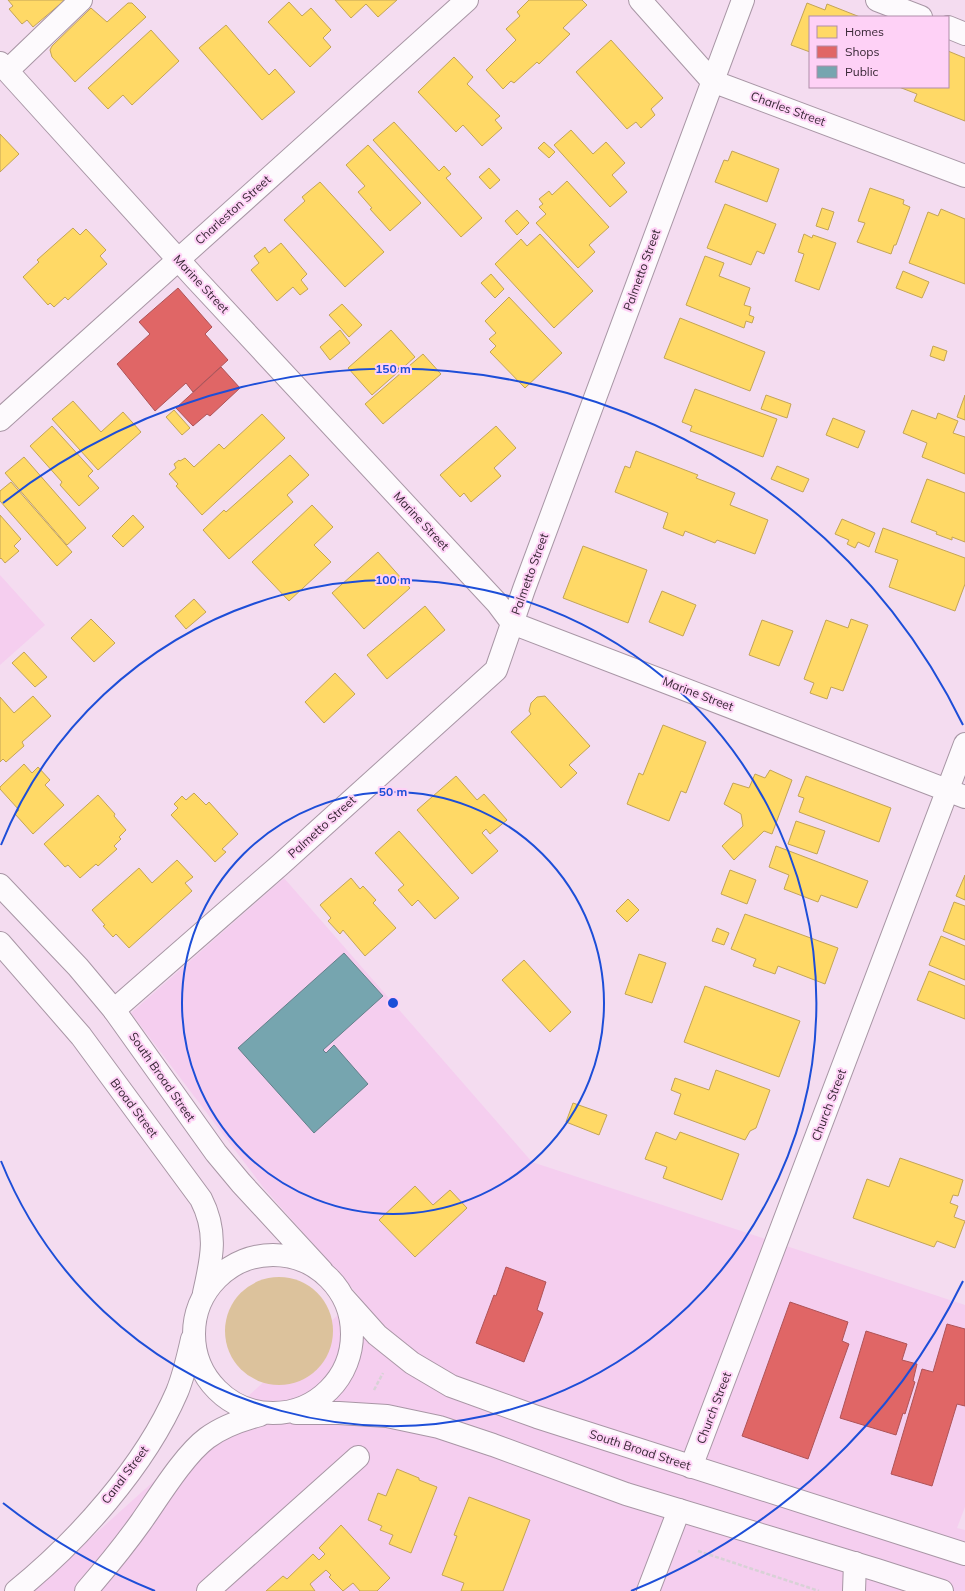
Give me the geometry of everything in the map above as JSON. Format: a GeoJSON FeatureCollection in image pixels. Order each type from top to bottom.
{"type":"FeatureCollection","features":[{"type":"Feature","properties":{"kind":"street"},"geometry":{"type":"LineString","coordinates":[[4,67],[81,0]]}},
{"type":"Feature","properties":{"kind":"street","name":"Charleston Street"},"geometry":{"type":"LineString","coordinates":[[0,420],[467,0]]}},
{"type":"Feature","properties":{"kind":"street","name":"Charles Street"},"geometry":{"type":"LineString","coordinates":[[640,0],[712,81],[965,176]]}},
{"type":"Feature","properties":{"kind":"street","name":"Palmetto Street"},"geometry":{"type":"LineString","coordinates":[[114,1010],[280,865],[496,670],[512,623],[743,0]]}},
{"type":"Feature","properties":{"kind":"street"},"geometry":{"type":"LineString","coordinates":[[877,0],[918,16]]}},
{"type":"Feature","properties":{"kind":"street"},"geometry":{"type":"LineString","coordinates":[[949,28],[965,34]]}},
{"type":"Feature","properties":{"kind":"street","name":"Marine Street"},"geometry":{"type":"LineString","coordinates":[[4,67],[178,259],[497,603],[512,623],[957,793]]}},
{"type":"Feature","properties":{"kind":"street","name":"Church Street"},"geometry":{"type":"LineString","coordinates":[[691,1467],[957,793],[965,744]]}},
{"type":"Feature","properties":{"kind":"street","name":"South Broad Street"},"geometry":{"type":"LineString","coordinates":[[0,886],[78,967],[114,1010],[216,1153],[241,1183],[334,1283],[343,1297],[377,1335],[412,1363],[451,1386],[537,1418],[965,1554]]}},
{"type":"Feature","properties":{"kind":"street","name":"Broad Street"},"geometry":{"type":"LineString","coordinates":[[0,943],[54,1003],[81,1036],[201,1199],[210,1219],[212,1234],[209,1273],[194,1332]]}},
{"type":"Feature","properties":{"kind":"street"},"geometry":{"type":"LineString","coordinates":[[203,1296],[213,1281],[227,1269],[242,1260],[258,1256],[275,1254],[291,1256],[307,1262],[322,1271]]}},
{"type":"Feature","properties":{"kind":"street"},"geometry":{"type":"LineString","coordinates":[[296,1413],[313,1402],[327,1390],[338,1377],[346,1362],[351,1346],[351,1329],[349,1313],[343,1297]]}},
{"type":"Feature","properties":{"kind":"street"},"geometry":{"type":"LineString","coordinates":[[194,1332],[195,1351],[201,1368],[211,1384],[242,1408],[260,1415]]}},
{"type":"Feature","properties":{"kind":"street","name":"Canal Street"},"geometry":{"type":"LineString","coordinates":[[16,1591],[56,1556],[76,1536],[120,1484],[154,1434],[177,1391],[189,1354],[194,1332]]}},
{"type":"Feature","properties":{"kind":"street"},"geometry":{"type":"LineString","coordinates":[[86,1591],[138,1527],[179,1469],[205,1439],[241,1420],[260,1415],[296,1413],[380,1415],[426,1424],[460,1433],[626,1494],[855,1563],[942,1591]]}},
{"type":"Feature","properties":{"kind":"street"},"geometry":{"type":"LineString","coordinates":[[208,1591],[358,1457]]}},
{"type":"Feature","properties":{"kind":"street"},"geometry":{"type":"LineString","coordinates":[[648,1591],[679,1510]]}},
{"type":"Feature","properties":{"kind":"street"},"geometry":{"type":"LineString","coordinates":[[28,1591],[56,1556]]}},
{"type":"Feature","properties":{"kind":"street"},"geometry":{"type":"LineString","coordinates":[[854,1591],[855,1563]]}},
{"type":"Feature","properties":{"kind":"path"},"geometry":{"type":"LineString","coordinates":[[372,1394],[385,1368]]}},
{"type":"Feature","properties":{"kind":"path"},"geometry":{"type":"LineString","coordinates":[[698,1551],[819,1591]]}},
{"type":"Feature","properties":{"kind":"shaded area"},"geometry":{"type":"Polygon","coordinates":[[[0,575],[45,625],[0,665],[0,575]]]}},
{"type":"Feature","properties":{"kind":"shaded area"},"geometry":{"type":"Polygon","coordinates":[[[284,878],[532,1162],[965,1305],[965,1507],[957,1528],[965,1530],[965,1591],[32,1591],[359,1296],[263,1187],[131,1013],[284,878]]]}},
{"type":"Feature","properties":{"kind":"shaded area"},"geometry":{"type":"Polygon","coordinates":[[[279,1277],[289,1278],[309,1286],[317,1293],[324,1301],[332,1321],[332,1341],[324,1361],[317,1369],[309,1376],[289,1384],[279,1385],[269,1384],[249,1376],[241,1369],[234,1361],[226,1341],[225,1331],[226,1321],[234,1301],[241,1293],[249,1286],[269,1278],[279,1277]]]}},
{"type":"Feature","properties":{"kind":"building: Homes"},"geometry":{"type":"Polygon","coordinates":[[[8,0],[65,0],[33,27],[27,20],[22,24],[9,9],[13,6],[8,0]]]}},
{"type":"Feature","properties":{"kind":"building: Homes"},"geometry":{"type":"Polygon","coordinates":[[[335,0],[397,0],[378,17],[366,4],[351,18],[335,0]]]}},
{"type":"Feature","properties":{"kind":"building: Homes"},"geometry":{"type":"Polygon","coordinates":[[[529,0],[582,0],[587,5],[563,28],[570,34],[539,64],[537,62],[514,83],[511,81],[503,89],[486,70],[516,40],[506,29],[520,16],[517,12],[529,0]]]}},
{"type":"Feature","properties":{"kind":"building: Homes"},"geometry":{"type":"Polygon","coordinates":[[[289,2],[302,16],[311,8],[331,30],[323,38],[331,47],[310,67],[268,22],[289,2]]]}},
{"type":"Feature","properties":{"kind":"building: Homes"},"geometry":{"type":"Polygon","coordinates":[[[128,3],[132,3],[146,17],[75,82],[52,57],[50,50],[52,46],[91,8],[107,22],[128,3]]]}},
{"type":"Feature","properties":{"kind":"building: Homes"},"geometry":{"type":"Polygon","coordinates":[[[807,3],[825,10],[827,4],[857,16],[809,16],[809,52],[791,45],[807,3]]]}},
{"type":"Feature","properties":{"kind":"building: Homes"},"geometry":{"type":"Polygon","coordinates":[[[226,25],[269,75],[275,69],[295,92],[262,120],[199,48],[226,25]]]}},
{"type":"Feature","properties":{"kind":"building: Homes"},"geometry":{"type":"Polygon","coordinates":[[[151,30],[179,61],[132,105],[123,95],[108,109],[88,88],[151,30]]]}},
{"type":"Feature","properties":{"kind":"building: Homes"},"geometry":{"type":"Polygon","coordinates":[[[611,40],[663,98],[651,109],[655,115],[641,128],[636,122],[627,129],[576,72],[611,40]]]}},
{"type":"Feature","properties":{"kind":"building: Homes"},"geometry":{"type":"Polygon","coordinates":[[[949,51],[965,58],[965,121],[914,101],[917,94],[902,88],[949,88],[949,51]]]}},
{"type":"Feature","properties":{"kind":"building: Homes"},"geometry":{"type":"Polygon","coordinates":[[[454,57],[473,77],[467,84],[500,116],[495,120],[502,128],[482,146],[463,125],[456,132],[418,92],[454,57]]]}},
{"type":"Feature","properties":{"kind":"building: Homes"},"geometry":{"type":"Polygon","coordinates":[[[394,122],[439,171],[444,166],[451,174],[446,178],[482,218],[461,237],[373,140],[394,122]]]}},
{"type":"Feature","properties":{"kind":"building: Homes"},"geometry":{"type":"Polygon","coordinates":[[[571,130],[593,154],[606,142],[625,163],[612,175],[627,192],[610,207],[554,145],[571,130]]]}},
{"type":"Feature","properties":{"kind":"building: Homes"},"geometry":{"type":"Polygon","coordinates":[[[0,134],[19,154],[0,172],[0,134]]]}},
{"type":"Feature","properties":{"kind":"building: Homes"},"geometry":{"type":"Polygon","coordinates":[[[544,142],[555,152],[549,158],[538,148],[544,142]]]}},
{"type":"Feature","properties":{"kind":"building: Homes"},"geometry":{"type":"Polygon","coordinates":[[[368,145],[421,203],[390,231],[370,209],[372,208],[358,192],[365,186],[346,165],[368,145]]]}},
{"type":"Feature","properties":{"kind":"building: Homes"},"geometry":{"type":"Polygon","coordinates":[[[732,151],[779,169],[767,202],[715,182],[724,160],[728,161],[732,151]]]}},
{"type":"Feature","properties":{"kind":"building: Homes"},"geometry":{"type":"Polygon","coordinates":[[[489,168],[500,180],[490,189],[479,177],[489,168]]]}},
{"type":"Feature","properties":{"kind":"building: Homes"},"geometry":{"type":"Polygon","coordinates":[[[567,181],[609,227],[589,245],[595,252],[578,268],[536,223],[546,214],[539,207],[543,204],[539,199],[549,191],[552,195],[567,181]]]}},
{"type":"Feature","properties":{"kind":"building: Homes"},"geometry":{"type":"Polygon","coordinates":[[[320,182],[384,252],[345,287],[284,220],[305,201],[302,197],[320,182]]]}},
{"type":"Feature","properties":{"kind":"building: Homes"},"geometry":{"type":"Polygon","coordinates":[[[870,188],[904,200],[903,204],[910,207],[896,245],[894,245],[891,254],[857,242],[865,223],[858,221],[870,188]]]}},
{"type":"Feature","properties":{"kind":"building: Homes"},"geometry":{"type":"Polygon","coordinates":[[[725,204],[776,224],[764,254],[757,251],[751,265],[707,248],[725,204]]]}},
{"type":"Feature","properties":{"kind":"building: Homes"},"geometry":{"type":"Polygon","coordinates":[[[822,208],[834,212],[828,230],[816,226],[822,208]]]}},
{"type":"Feature","properties":{"kind":"building: Homes"},"geometry":{"type":"Polygon","coordinates":[[[941,209],[965,219],[965,284],[909,263],[928,212],[938,216],[941,209]]]}},
{"type":"Feature","properties":{"kind":"building: Homes"},"geometry":{"type":"Polygon","coordinates":[[[517,210],[529,223],[517,235],[505,221],[517,210]]]}},
{"type":"Feature","properties":{"kind":"building: Homes"},"geometry":{"type":"Polygon","coordinates":[[[73,228],[80,235],[86,229],[106,250],[100,256],[107,264],[68,300],[65,297],[54,307],[50,303],[48,305],[23,277],[39,262],[37,260],[73,228]]]}},
{"type":"Feature","properties":{"kind":"building: Homes"},"geometry":{"type":"Polygon","coordinates":[[[540,234],[593,291],[554,328],[495,264],[521,239],[527,246],[540,234]]]}},
{"type":"Feature","properties":{"kind":"building: Homes"},"geometry":{"type":"Polygon","coordinates":[[[804,234],[812,238],[813,235],[836,243],[819,290],[795,281],[804,254],[798,252],[804,234]]]}},
{"type":"Feature","properties":{"kind":"building: Homes"},"geometry":{"type":"Polygon","coordinates":[[[281,243],[307,274],[301,280],[308,289],[300,295],[293,287],[277,301],[251,270],[259,263],[254,256],[265,247],[269,253],[281,243]]]}},
{"type":"Feature","properties":{"kind":"building: Homes"},"geometry":{"type":"Polygon","coordinates":[[[705,256],[724,263],[719,276],[750,288],[744,305],[751,307],[749,315],[754,317],[752,323],[746,321],[744,328],[686,305],[705,256]]]}},
{"type":"Feature","properties":{"kind":"building: Homes"},"geometry":{"type":"Polygon","coordinates":[[[903,271],[929,282],[922,298],[896,288],[903,271]]]}},
{"type":"Feature","properties":{"kind":"building: Homes"},"geometry":{"type":"Polygon","coordinates":[[[491,274],[504,289],[495,298],[481,283],[491,274]]]}},
{"type":"Feature","properties":{"kind":"building: Homes"},"geometry":{"type":"Polygon","coordinates":[[[509,297],[562,353],[525,388],[490,352],[496,346],[489,339],[496,333],[485,321],[509,297]]]}},
{"type":"Feature","properties":{"kind":"building: Homes"},"geometry":{"type":"Polygon","coordinates":[[[342,304],[362,325],[349,337],[329,315],[342,304]]]}},
{"type":"Feature","properties":{"kind":"building: Homes"},"geometry":{"type":"Polygon","coordinates":[[[680,318],[765,352],[750,391],[664,358],[680,318]]]}},
{"type":"Feature","properties":{"kind":"building: Homes"},"geometry":{"type":"Polygon","coordinates":[[[340,330],[350,343],[330,360],[320,347],[340,330]]]}},
{"type":"Feature","properties":{"kind":"building: Homes"},"geometry":{"type":"Polygon","coordinates":[[[391,330],[415,357],[372,395],[348,368],[391,330]]]}},
{"type":"Feature","properties":{"kind":"building: Homes"},"geometry":{"type":"Polygon","coordinates":[[[933,346],[947,351],[944,361],[930,356],[933,346]]]}},
{"type":"Feature","properties":{"kind":"building: Homes"},"geometry":{"type":"Polygon","coordinates":[[[423,354],[441,374],[383,424],[365,404],[423,354]]]}},
{"type":"Feature","properties":{"kind":"building: Homes"},"geometry":{"type":"Polygon","coordinates":[[[695,389],[777,419],[763,457],[690,431],[692,426],[682,422],[695,389]]]}},
{"type":"Feature","properties":{"kind":"building: Homes"},"geometry":{"type":"Polygon","coordinates":[[[766,395],[791,404],[787,418],[761,409],[766,395]]]}},
{"type":"Feature","properties":{"kind":"building: Homes"},"geometry":{"type":"Polygon","coordinates":[[[965,395],[965,420],[957,417],[965,395]]]}},
{"type":"Feature","properties":{"kind":"building: Homes"},"geometry":{"type":"Polygon","coordinates":[[[73,401],[101,432],[123,412],[141,432],[98,470],[52,419],[73,401]]]}},
{"type":"Feature","properties":{"kind":"building: Homes"},"geometry":{"type":"Polygon","coordinates":[[[174,410],[190,428],[182,435],[166,417],[174,410]]]}},
{"type":"Feature","properties":{"kind":"building: Homes"},"geometry":{"type":"Polygon","coordinates":[[[912,410],[936,419],[938,413],[958,421],[953,433],[965,437],[965,474],[922,457],[927,443],[903,433],[912,410]]]}},
{"type":"Feature","properties":{"kind":"building: Homes"},"geometry":{"type":"Polygon","coordinates":[[[262,414],[285,438],[202,515],[176,486],[178,484],[169,474],[176,468],[174,464],[185,458],[194,467],[219,444],[224,449],[262,414]]]}},
{"type":"Feature","properties":{"kind":"building: Homes"},"geometry":{"type":"Polygon","coordinates":[[[833,418],[865,431],[858,448],[826,435],[833,418]]]}},
{"type":"Feature","properties":{"kind":"building: Homes"},"geometry":{"type":"Polygon","coordinates":[[[52,426],[93,471],[88,476],[99,488],[79,506],[60,485],[62,482],[30,446],[52,426]]]}},
{"type":"Feature","properties":{"kind":"building: Homes"},"geometry":{"type":"Polygon","coordinates":[[[496,426],[516,448],[494,468],[501,476],[471,502],[464,493],[460,497],[440,475],[496,426]]]}},
{"type":"Feature","properties":{"kind":"building: Homes"},"geometry":{"type":"Polygon","coordinates":[[[636,451],[698,475],[696,478],[735,493],[730,505],[768,520],[755,554],[717,540],[715,543],[685,531],[683,536],[663,528],[668,513],[615,492],[625,466],[630,468],[636,451]]]}},
{"type":"Feature","properties":{"kind":"building: Homes"},"geometry":{"type":"Polygon","coordinates":[[[290,455],[309,475],[287,495],[293,502],[229,559],[203,530],[224,510],[226,512],[290,455]]]}},
{"type":"Feature","properties":{"kind":"building: Homes"},"geometry":{"type":"Polygon","coordinates":[[[24,457],[86,528],[67,545],[5,473],[24,457]]]}},
{"type":"Feature","properties":{"kind":"building: Homes"},"geometry":{"type":"Polygon","coordinates":[[[777,466],[809,479],[803,492],[771,479],[777,466]]]}},
{"type":"Feature","properties":{"kind":"building: Homes"},"geometry":{"type":"Polygon","coordinates":[[[927,479],[965,493],[965,542],[952,537],[952,540],[936,534],[937,532],[911,522],[927,479]]]}},
{"type":"Feature","properties":{"kind":"building: Homes"},"geometry":{"type":"Polygon","coordinates":[[[11,482],[72,552],[57,566],[0,501],[0,491],[11,482]]]}},
{"type":"Feature","properties":{"kind":"building: Homes"},"geometry":{"type":"Polygon","coordinates":[[[312,505],[333,527],[314,545],[331,562],[289,601],[252,562],[312,505]]]}},
{"type":"Feature","properties":{"kind":"building: Homes"},"geometry":{"type":"Polygon","coordinates":[[[0,515],[21,539],[14,546],[19,551],[5,563],[1,558],[0,559],[0,515]]]}},
{"type":"Feature","properties":{"kind":"building: Homes"},"geometry":{"type":"Polygon","coordinates":[[[133,515],[144,527],[123,547],[112,536],[133,515]]]}},
{"type":"Feature","properties":{"kind":"building: Homes"},"geometry":{"type":"Polygon","coordinates":[[[842,519],[875,533],[869,547],[858,542],[855,548],[847,544],[849,540],[835,534],[842,519]]]}},
{"type":"Feature","properties":{"kind":"building: Homes"},"geometry":{"type":"Polygon","coordinates":[[[883,528],[965,558],[965,584],[955,611],[889,587],[898,560],[875,552],[883,528]]]}},
{"type":"Feature","properties":{"kind":"building: Homes"},"geometry":{"type":"Polygon","coordinates":[[[583,546],[647,570],[628,623],[563,598],[583,546]]]}},
{"type":"Feature","properties":{"kind":"building: Homes"},"geometry":{"type":"Polygon","coordinates":[[[378,552],[410,588],[364,629],[332,593],[378,552]]]}},
{"type":"Feature","properties":{"kind":"building: Homes"},"geometry":{"type":"Polygon","coordinates":[[[662,591],[696,605],[683,636],[649,622],[662,591]]]}},
{"type":"Feature","properties":{"kind":"building: Homes"},"geometry":{"type":"Polygon","coordinates":[[[194,599],[206,612],[186,629],[175,616],[194,599]]]}},
{"type":"Feature","properties":{"kind":"building: Homes"},"geometry":{"type":"Polygon","coordinates":[[[425,606],[445,630],[387,679],[367,655],[425,606]]]}},
{"type":"Feature","properties":{"kind":"building: Homes"},"geometry":{"type":"Polygon","coordinates":[[[91,619],[115,643],[94,662],[71,638],[91,619]]]}},
{"type":"Feature","properties":{"kind":"building: Homes"},"geometry":{"type":"Polygon","coordinates":[[[851,619],[868,625],[843,691],[831,687],[827,699],[810,693],[814,683],[804,679],[826,620],[848,628],[851,619]]]}},
{"type":"Feature","properties":{"kind":"building: Homes"},"geometry":{"type":"Polygon","coordinates":[[[762,620],[793,631],[779,666],[749,655],[762,620]]]}},
{"type":"Feature","properties":{"kind":"building: Homes"},"geometry":{"type":"Polygon","coordinates":[[[24,652],[47,677],[35,687],[12,663],[24,652]]]}},
{"type":"Feature","properties":{"kind":"building: Homes"},"geometry":{"type":"Polygon","coordinates":[[[335,673],[355,694],[324,723],[305,702],[335,673]]]}},
{"type":"Feature","properties":{"kind":"building: Homes"},"geometry":{"type":"Polygon","coordinates":[[[33,696],[51,716],[22,742],[24,746],[6,762],[3,759],[0,762],[0,697],[14,713],[33,696]]]}},
{"type":"Feature","properties":{"kind":"building: Homes"},"geometry":{"type":"Polygon","coordinates":[[[545,696],[590,746],[569,765],[577,773],[561,788],[511,732],[531,714],[529,711],[531,703],[537,697],[545,696]]]}},
{"type":"Feature","properties":{"kind":"building: Homes"},"geometry":{"type":"Polygon","coordinates":[[[663,725],[706,742],[686,793],[681,791],[669,821],[627,804],[639,773],[643,775],[663,725]]]}},
{"type":"Feature","properties":{"kind":"building: Homes"},"geometry":{"type":"Polygon","coordinates":[[[24,764],[32,773],[38,767],[50,780],[45,785],[64,805],[33,834],[15,814],[19,810],[0,789],[0,787],[24,764]]]}},
{"type":"Feature","properties":{"kind":"building: Homes"},"geometry":{"type":"Polygon","coordinates":[[[770,770],[792,780],[772,834],[764,831],[734,860],[722,846],[743,826],[741,814],[724,804],[733,783],[749,788],[755,774],[765,778],[770,770]]]}},
{"type":"Feature","properties":{"kind":"building: Homes"},"geometry":{"type":"Polygon","coordinates":[[[456,776],[477,800],[484,794],[507,820],[490,834],[486,829],[482,833],[498,851],[472,874],[417,810],[456,776]]]}},
{"type":"Feature","properties":{"kind":"building: Homes"},"geometry":{"type":"Polygon","coordinates":[[[806,776],[891,808],[879,842],[799,812],[804,798],[798,796],[806,776]]]}},
{"type":"Feature","properties":{"kind":"building: Homes"},"geometry":{"type":"Polygon","coordinates":[[[194,793],[206,805],[209,802],[238,834],[222,849],[226,852],[215,862],[171,815],[178,808],[174,804],[182,796],[186,800],[194,793]]]}},
{"type":"Feature","properties":{"kind":"building: Homes"},"geometry":{"type":"Polygon","coordinates":[[[98,795],[115,814],[114,816],[126,830],[119,837],[121,839],[114,846],[117,849],[98,866],[96,864],[80,878],[68,865],[65,867],[44,844],[98,795]]]}},
{"type":"Feature","properties":{"kind":"building: Homes"},"geometry":{"type":"Polygon","coordinates":[[[796,821],[825,831],[817,854],[788,844],[796,821]]]}},
{"type":"Feature","properties":{"kind":"building: Homes"},"geometry":{"type":"Polygon","coordinates":[[[399,831],[459,898],[435,919],[418,900],[412,906],[398,890],[404,885],[375,853],[399,831]]]}},
{"type":"Feature","properties":{"kind":"building: Homes"},"geometry":{"type":"Polygon","coordinates":[[[776,846],[868,881],[857,908],[821,895],[818,902],[784,889],[789,875],[769,867],[776,846]]]}},
{"type":"Feature","properties":{"kind":"building: Homes"},"geometry":{"type":"Polygon","coordinates":[[[177,860],[193,877],[185,883],[192,891],[129,948],[116,934],[113,937],[92,910],[139,868],[152,883],[177,860]]]}},
{"type":"Feature","properties":{"kind":"building: Homes"},"geometry":{"type":"Polygon","coordinates":[[[730,870],[756,880],[747,904],[721,894],[730,870]]]}},
{"type":"Feature","properties":{"kind":"building: Homes"},"geometry":{"type":"Polygon","coordinates":[[[965,875],[965,900],[956,896],[965,875]]]}},
{"type":"Feature","properties":{"kind":"building: Homes"},"geometry":{"type":"Polygon","coordinates":[[[351,878],[360,889],[363,886],[376,900],[373,903],[396,928],[365,956],[343,930],[340,934],[328,921],[331,918],[320,905],[351,878]]]}},
{"type":"Feature","properties":{"kind":"building: Homes"},"geometry":{"type":"Polygon","coordinates":[[[628,899],[639,910],[627,922],[616,911],[628,899]]]}},
{"type":"Feature","properties":{"kind":"building: Homes"},"geometry":{"type":"Polygon","coordinates":[[[954,902],[965,906],[965,940],[943,931],[954,902]]]}},
{"type":"Feature","properties":{"kind":"building: Homes"},"geometry":{"type":"Polygon","coordinates":[[[745,914],[838,948],[825,984],[778,966],[775,974],[753,966],[756,959],[731,949],[745,914]]]}},
{"type":"Feature","properties":{"kind":"building: Homes"},"geometry":{"type":"Polygon","coordinates":[[[717,928],[729,933],[724,945],[712,941],[717,928]]]}},
{"type":"Feature","properties":{"kind":"building: Homes"},"geometry":{"type":"Polygon","coordinates":[[[941,936],[965,946],[965,980],[929,965],[941,936]]]}},
{"type":"Feature","properties":{"kind":"building: Homes"},"geometry":{"type":"Polygon","coordinates":[[[639,954],[666,963],[652,1003],[625,994],[639,954]]]}},
{"type":"Feature","properties":{"kind":"building: Homes"},"geometry":{"type":"Polygon","coordinates":[[[524,960],[571,1012],[550,1032],[502,980],[524,960]]]}},
{"type":"Feature","properties":{"kind":"building: Homes"},"geometry":{"type":"Polygon","coordinates":[[[929,971],[965,986],[965,1019],[917,1000],[929,971]]]}},
{"type":"Feature","properties":{"kind":"building: Homes"},"geometry":{"type":"Polygon","coordinates":[[[705,986],[800,1021],[779,1077],[684,1042],[705,986]]]}},
{"type":"Feature","properties":{"kind":"building: Homes"},"geometry":{"type":"Polygon","coordinates":[[[716,1070],[770,1090],[756,1128],[750,1131],[745,1140],[674,1114],[681,1094],[671,1090],[675,1078],[709,1090],[716,1070]]]}},
{"type":"Feature","properties":{"kind":"building: Homes"},"geometry":{"type":"Polygon","coordinates":[[[573,1103],[607,1115],[599,1135],[566,1122],[573,1103]]]}},
{"type":"Feature","properties":{"kind":"building: Homes"},"geometry":{"type":"Polygon","coordinates":[[[656,1132],[676,1140],[680,1132],[739,1154],[722,1200],[663,1178],[667,1167],[645,1159],[656,1132]]]}},
{"type":"Feature","properties":{"kind":"building: Homes"},"geometry":{"type":"Polygon","coordinates":[[[900,1158],[963,1180],[958,1196],[953,1195],[950,1203],[958,1206],[954,1217],[965,1221],[955,1248],[937,1241],[934,1247],[853,1218],[867,1179],[889,1187],[900,1158]]]}},
{"type":"Feature","properties":{"kind":"building: Homes"},"geometry":{"type":"Polygon","coordinates":[[[415,1186],[433,1205],[450,1190],[467,1208],[415,1257],[379,1220],[415,1186]]]}},
{"type":"Feature","properties":{"kind":"building: Homes"},"geometry":{"type":"Polygon","coordinates":[[[397,1469],[437,1487],[411,1553],[389,1544],[393,1535],[380,1530],[382,1526],[368,1520],[378,1493],[386,1496],[397,1469]]]}},
{"type":"Feature","properties":{"kind":"building: Homes"},"geometry":{"type":"Polygon","coordinates":[[[469,1497],[530,1520],[503,1591],[461,1591],[464,1583],[442,1575],[457,1536],[454,1535],[469,1497]]]}},
{"type":"Feature","properties":{"kind":"building: Homes"},"geometry":{"type":"Polygon","coordinates":[[[341,1525],[390,1578],[377,1591],[360,1591],[353,1583],[343,1591],[329,1577],[331,1575],[326,1570],[310,1584],[315,1591],[266,1591],[283,1576],[287,1579],[313,1554],[319,1560],[325,1554],[319,1548],[341,1525]]]}},
{"type":"Feature","properties":{"kind":"building: Shops"},"geometry":{"type":"Polygon","coordinates":[[[178,288],[212,327],[205,334],[228,360],[193,392],[186,383],[155,411],[117,364],[150,334],[139,322],[178,288]]]}},
{"type":"Feature","properties":{"kind":"building: Shops"},"geometry":{"type":"Polygon","coordinates":[[[221,367],[240,388],[210,416],[207,414],[193,426],[176,408],[221,367]]]}},
{"type":"Feature","properties":{"kind":"building: Shops"},"geometry":{"type":"Polygon","coordinates":[[[506,1267],[546,1282],[537,1310],[543,1313],[524,1362],[476,1343],[494,1295],[496,1296],[506,1267]]]}},
{"type":"Feature","properties":{"kind":"building: Shops"},"geometry":{"type":"Polygon","coordinates":[[[790,1302],[848,1322],[842,1341],[849,1344],[808,1459],[742,1436],[790,1302]]]}},
{"type":"Feature","properties":{"kind":"building: Shops"},"geometry":{"type":"Polygon","coordinates":[[[947,1324],[965,1329],[965,1406],[957,1404],[932,1486],[891,1474],[922,1369],[933,1372],[947,1324]]]}},
{"type":"Feature","properties":{"kind":"building: Shops"},"geometry":{"type":"Polygon","coordinates":[[[866,1331],[907,1344],[902,1360],[917,1364],[913,1381],[915,1382],[905,1414],[903,1413],[896,1435],[840,1418],[866,1331]]]}},
{"type":"Feature","properties":{"kind":"building: Public"},"geometry":{"type":"Polygon","coordinates":[[[344,953],[383,996],[323,1050],[326,1053],[334,1045],[368,1084],[314,1133],[238,1048],[344,953]]]}}]}
